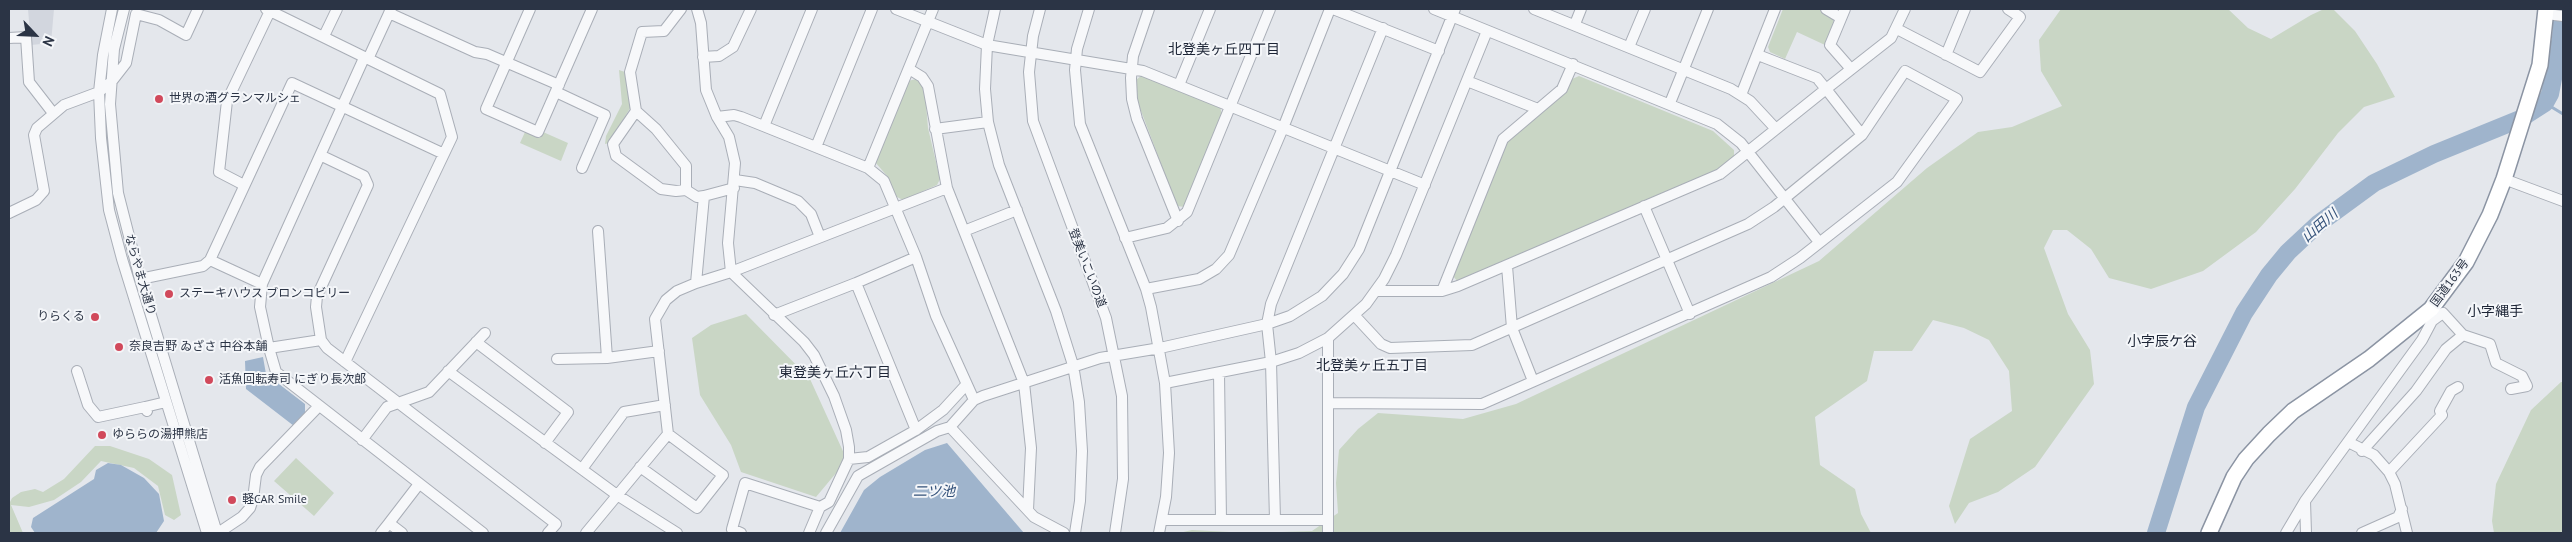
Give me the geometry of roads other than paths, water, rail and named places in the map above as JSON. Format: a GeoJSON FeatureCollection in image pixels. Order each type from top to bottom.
{"type":"FeatureCollection","features":[{"type":"Feature","properties":{"kind":"highway","name":"国道163号"},"geometry":{"type":"LineString","coordinates":[[2209,533],[2234,477],[2246,459],[2269,434],[2293,411],[2432,315],[2466,262],[2490,215],[2504,179],[2540,65],[2553,14]]}},
{"type":"Feature","properties":{"kind":"street","name":"ならやま大通り"},"geometry":{"type":"LineString","coordinates":[[112,9],[103,55],[99,92],[101,138],[109,210],[207,533]]}},
{"type":"Feature","properties":{"kind":"street","name":"ならやま大通り"},"geometry":{"type":"LineString","coordinates":[[124,9],[114,49],[112,81],[111,114],[117,186],[140,279],[218,533]]}},
{"type":"Feature","properties":{"kind":"street"},"geometry":{"type":"LineString","coordinates":[[9,213],[36,200],[44,191],[34,135],[37,128],[52,113],[64,105],[99,92],[112,81],[126,63],[136,14],[158,20],[186,35],[198,9]]}},
{"type":"Feature","properties":{"kind":"street"},"geometry":{"type":"LineString","coordinates":[[324,36],[337,9]]}},
{"type":"Feature","properties":{"kind":"street"},"geometry":{"type":"LineString","coordinates":[[530,9],[486,109],[538,132],[592,9]]}},
{"type":"Feature","properties":{"kind":"street"},"geometry":{"type":"LineString","coordinates":[[681,9],[664,31],[642,32],[630,72],[636,111],[656,129],[686,166],[686,190]]}},
{"type":"Feature","properties":{"kind":"street"},"geometry":{"type":"LineString","coordinates":[[697,9],[701,23],[706,90],[716,117],[725,128],[732,147],[734,184],[728,244],[731,272],[804,342],[823,372],[846,430],[848,459],[829,502],[820,507],[810,533]]}},
{"type":"Feature","properties":{"kind":"street"},"geometry":{"type":"LineString","coordinates":[[704,57],[719,56],[734,47],[751,9]]}},
{"type":"Feature","properties":{"kind":"street"},"geometry":{"type":"LineString","coordinates":[[764,126],[812,9]]}},
{"type":"Feature","properties":{"kind":"street"},"geometry":{"type":"LineString","coordinates":[[816,147],[872,9]]}},
{"type":"Feature","properties":{"kind":"street"},"geometry":{"type":"LineString","coordinates":[[896,9],[987,45],[1131,68],[1231,106],[1424,185]]}},
{"type":"Feature","properties":{"kind":"street"},"geometry":{"type":"LineString","coordinates":[[868,168],[933,9]]}},
{"type":"Feature","properties":{"kind":"street"},"geometry":{"type":"LineString","coordinates":[[995,9],[987,45],[985,89],[988,122],[999,164],[1056,311],[1073,365],[1079,402],[1082,450],[1080,501],[1075,533]]}},
{"type":"Feature","properties":{"kind":"street","name":"登美いこいの道"},"geometry":{"type":"LineString","coordinates":[[1040,9],[1031,53],[1029,90],[1037,137],[1096,288],[1114,355],[1122,396],[1123,479],[1115,533]]}},
{"type":"Feature","properties":{"kind":"street"},"geometry":{"type":"LineString","coordinates":[[1089,9],[1081,32],[1076,60],[1075,83],[1080,124],[1146,290],[1160,348],[1165,383],[1169,453],[1159,533]]}},
{"type":"Feature","properties":{"kind":"street"},"geometry":{"type":"LineString","coordinates":[[1149,9],[1137,38],[1131,68],[1131,89],[1134,109],[1178,221]]}},
{"type":"Feature","properties":{"kind":"street"},"geometry":{"type":"LineString","coordinates":[[1179,86],[1210,9]]}},
{"type":"Feature","properties":{"kind":"street"},"geometry":{"type":"LineString","coordinates":[[1125,238],[1167,228],[1178,221],[1192,203],[1270,9]]}},
{"type":"Feature","properties":{"kind":"street"},"geometry":{"type":"LineString","coordinates":[[1146,290],[1199,279],[1216,269],[1229,255],[1332,9],[1439,51]]}},
{"type":"Feature","properties":{"kind":"street"},"geometry":{"type":"LineString","coordinates":[[1434,9],[1454,12],[1487,31],[1670,103],[1717,124],[1733,136],[1748,153],[1819,242]]}},
{"type":"Feature","properties":{"kind":"street"},"geometry":{"type":"LineString","coordinates":[[1534,9],[1684,69],[1741,95],[1759,110],[1776,129]]}},
{"type":"Feature","properties":{"kind":"street"},"geometry":{"type":"LineString","coordinates":[[1575,24],[1581,9]]}},
{"type":"Feature","properties":{"kind":"street"},"geometry":{"type":"LineString","coordinates":[[1629,47],[1645,9]]}},
{"type":"Feature","properties":{"kind":"street"},"geometry":{"type":"LineString","coordinates":[[1670,103],[1708,9]]}},
{"type":"Feature","properties":{"kind":"street"},"geometry":{"type":"LineString","coordinates":[[1741,95],[1776,9]]}},
{"type":"Feature","properties":{"kind":"street"},"geometry":{"type":"LineString","coordinates":[[1826,9],[1843,13],[1830,45],[1850,69]]}},
{"type":"Feature","properties":{"kind":"street"},"geometry":{"type":"LineString","coordinates":[[1377,291],[1442,292],[1720,174],[1850,69],[1892,38],[1905,9]]}},
{"type":"Feature","properties":{"kind":"street"},"geometry":{"type":"LineString","coordinates":[[1946,55],[1965,9]]}},
{"type":"Feature","properties":{"kind":"street"},"geometry":{"type":"LineString","coordinates":[[1897,29],[1980,72],[2020,17],[2008,9]]}},
{"type":"Feature","properties":{"kind":"street"},"geometry":{"type":"LineString","coordinates":[[244,185],[219,172],[227,101],[268,10],[440,94],[452,137],[345,362]]}},
{"type":"Feature","properties":{"kind":"street"},"geometry":{"type":"LineString","coordinates":[[483,533],[276,372],[260,307],[262,284],[343,107],[390,11],[475,52],[487,54],[506,62],[605,116],[582,168]]}},
{"type":"Feature","properties":{"kind":"street"},"geometry":{"type":"LineString","coordinates":[[826,533],[858,476],[937,432],[950,427],[974,400],[1073,365],[1267,324],[1290,316],[1312,303],[1343,274],[1359,249],[1454,12]]}},
{"type":"Feature","properties":{"kind":"street"},"geometry":{"type":"LineString","coordinates":[[1275,520],[1271,362],[1267,324],[1271,304],[1383,28]]}},
{"type":"Feature","properties":{"kind":"street"},"geometry":{"type":"LineString","coordinates":[[1165,383],[1271,362],[1299,353],[1328,338],[1355,316],[1377,291],[1396,256],[1487,31]]}},
{"type":"Feature","properties":{"kind":"street"},"geometry":{"type":"LineString","coordinates":[[9,38],[26,37],[29,82],[52,113]]}},
{"type":"Feature","properties":{"kind":"street"},"geometry":{"type":"LineString","coordinates":[[1758,55],[1817,78],[1862,135]]}},
{"type":"Feature","properties":{"kind":"street"},"geometry":{"type":"LineString","coordinates":[[1442,292],[1503,138],[1562,88],[1573,64]]}},
{"type":"Feature","properties":{"kind":"street"},"geometry":{"type":"LineString","coordinates":[[908,69],[922,77],[928,86],[947,188],[1024,383],[1031,448],[1028,510]]}},
{"type":"Feature","properties":{"kind":"street"},"geometry":{"type":"LineString","coordinates":[[1328,403],[1482,404],[1771,277],[1800,258],[1897,182],[1957,98],[1905,71],[1862,135],[1784,198],[1736,231],[1472,345],[1462,347],[1390,348],[1381,344],[1355,316]]}},
{"type":"Feature","properties":{"kind":"street"},"geometry":{"type":"LineString","coordinates":[[1467,81],[1538,109]]}},
{"type":"Feature","properties":{"kind":"street"},"geometry":{"type":"LineString","coordinates":[[140,279],[202,266],[210,260],[292,83],[444,154]]}},
{"type":"Feature","properties":{"kind":"street"},"geometry":{"type":"LineString","coordinates":[[636,111],[613,144],[616,156],[661,189],[686,190],[697,197],[734,184],[755,183],[798,201],[811,214],[820,237]]}},
{"type":"Feature","properties":{"kind":"street"},"geometry":{"type":"LineString","coordinates":[[716,117],[734,115],[878,173],[884,181],[896,207],[916,257],[936,316],[974,400]]}},
{"type":"Feature","properties":{"kind":"street"},"geometry":{"type":"LineString","coordinates":[[935,129],[988,122]]}},
{"type":"Feature","properties":{"kind":"street"},"geometry":{"type":"LineString","coordinates":[[322,156],[364,176],[368,184],[317,296],[316,307],[321,340],[327,348],[556,524],[548,533]]}},
{"type":"Feature","properties":{"kind":"street"},"geometry":{"type":"LineString","coordinates":[[2504,179],[2563,201]]}},
{"type":"Feature","properties":{"kind":"street"},"geometry":{"type":"LineString","coordinates":[[586,533],[668,434],[655,319],[671,295],[696,282],[731,272],[947,188]]}},
{"type":"Feature","properties":{"kind":"street"},"geometry":{"type":"LineString","coordinates":[[696,282],[704,196]]}},
{"type":"Feature","properties":{"kind":"street"},"geometry":{"type":"LineString","coordinates":[[1644,206],[1669,260],[1690,314]]}},
{"type":"Feature","properties":{"kind":"street"},"geometry":{"type":"LineString","coordinates":[[964,231],[1017,210]]}},
{"type":"Feature","properties":{"kind":"street"},"geometry":{"type":"LineString","coordinates":[[598,231],[607,358]]}},
{"type":"Feature","properties":{"kind":"street"},"geometry":{"type":"LineString","coordinates":[[774,314],[856,283],[916,257]]}},
{"type":"Feature","properties":{"kind":"street"},"geometry":{"type":"LineString","coordinates":[[210,260],[262,284]]}},
{"type":"Feature","properties":{"kind":"street"},"geometry":{"type":"LineString","coordinates":[[1507,266],[1512,328],[1533,381]]}},
{"type":"Feature","properties":{"kind":"street"},"geometry":{"type":"LineString","coordinates":[[856,283],[916,430]]}},
{"type":"Feature","properties":{"kind":"street"},"geometry":{"type":"LineString","coordinates":[[2286,533],[2305,501],[2422,340],[2432,315],[2443,312],[2463,335],[2490,344],[2496,363],[2522,376],[2527,386],[2511,389]]}},
{"type":"Feature","properties":{"kind":"street"},"geometry":{"type":"LineString","coordinates":[[362,440],[387,407],[396,402],[429,392],[485,334]]}},
{"type":"Feature","properties":{"kind":"street"},"geometry":{"type":"LineString","coordinates":[[2362,451],[2416,391],[2446,348],[2463,335]]}},
{"type":"Feature","properties":{"kind":"street"},"geometry":{"type":"LineString","coordinates":[[1328,338],[1328,533]]}},
{"type":"Feature","properties":{"kind":"street"},"geometry":{"type":"LineString","coordinates":[[269,348],[321,340]]}},
{"type":"Feature","properties":{"kind":"street"},"geometry":{"type":"LineString","coordinates":[[476,342],[568,412],[545,443]]}},
{"type":"Feature","properties":{"kind":"street"},"geometry":{"type":"LineString","coordinates":[[557,359],[607,358],[659,351]]}},
{"type":"Feature","properties":{"kind":"street"},"geometry":{"type":"LineString","coordinates":[[77,371],[88,405],[98,417],[146,409],[166,402]]}},
{"type":"Feature","properties":{"kind":"street"},"geometry":{"type":"LineString","coordinates":[[448,371],[617,495],[676,533]]}},
{"type":"Feature","properties":{"kind":"street"},"geometry":{"type":"LineString","coordinates":[[1219,373],[1221,520]]}},
{"type":"Feature","properties":{"kind":"street"},"geometry":{"type":"LineString","coordinates":[[848,459],[868,457],[916,430],[943,410],[966,385]]}},
{"type":"Feature","properties":{"kind":"street"},"geometry":{"type":"LineString","coordinates":[[2390,472],[2442,416],[2440,411],[2452,391],[2458,387]]}},
{"type":"Feature","properties":{"kind":"street"},"geometry":{"type":"LineString","coordinates":[[582,469],[624,412],[665,405]]}},
{"type":"Feature","properties":{"kind":"street"},"geometry":{"type":"LineString","coordinates":[[218,533],[242,517],[250,508],[256,475],[260,467],[319,406]]}},
{"type":"Feature","properties":{"kind":"street"},"geometry":{"type":"LineString","coordinates":[[950,427],[1028,510],[1042,522],[1064,533]]}},
{"type":"Feature","properties":{"kind":"street"},"geometry":{"type":"LineString","coordinates":[[640,467],[697,508],[723,475],[668,434]]}},
{"type":"Feature","properties":{"kind":"street"},"geometry":{"type":"LineString","coordinates":[[2348,442],[2362,451],[2374,455],[2390,472],[2408,533]]}},
{"type":"Feature","properties":{"kind":"street"},"geometry":{"type":"LineString","coordinates":[[741,533],[732,529],[745,483],[820,507]]}},
{"type":"Feature","properties":{"kind":"street"},"geometry":{"type":"LineString","coordinates":[[381,533],[419,484]]}},
{"type":"Feature","properties":{"kind":"street"},"geometry":{"type":"LineString","coordinates":[[2305,501],[2306,533]]}},
{"type":"Feature","properties":{"kind":"street"},"geometry":{"type":"LineString","coordinates":[[2362,533],[2398,517],[2402,509]]}},
{"type":"Feature","properties":{"kind":"street"},"geometry":{"type":"LineString","coordinates":[[1162,520],[1328,520]]}},
{"type":"Feature","properties":{"kind":"street"},"geometry":{"type":"LineString","coordinates":[[389,523],[402,533]]}},
{"type":"Feature","properties":{"kind":"water"},"geometry":{"type":"Polygon","coordinates":[[[263,357],[266,374],[305,404],[305,414],[294,426],[246,389],[245,361],[263,357]]]}},
{"type":"Feature","properties":{"kind":"water","name":"二ツ池"},"geometry":{"type":"Polygon","coordinates":[[[947,443],[1024,533],[840,533],[864,490],[880,477],[925,450],[947,443]]]}},
{"type":"Feature","properties":{"kind":"water"},"geometry":{"type":"Polygon","coordinates":[[[108,463],[121,465],[144,478],[159,494],[164,521],[156,533],[35,533],[31,527],[33,518],[94,479],[96,470],[108,463]]]}},
{"type":"Feature","properties":{"kind":"waterway","name":"山田川"},"geometry":{"type":"LineString","coordinates":[[2156,533],[2196,407],[2244,313],[2269,275],[2288,252],[2318,224],[2374,183],[2434,154],[2520,119],[2545,103],[2550,94],[2561,37],[2563,9]]}},
{"type":"Feature","properties":{"kind":"waterway"},"geometry":{"type":"LineString","coordinates":[[2545,103],[2563,114]]}},
{"type":"Feature","properties":{"kind":"place","name":"世界の酒グランマルシェ"},"geometry":{"type":"Point","coordinates":[159,99]}},
{"type":"Feature","properties":{"kind":"place","name":"ステーキハウス ブロンコビリー"},"geometry":{"type":"Point","coordinates":[169,294]}},
{"type":"Feature","properties":{"kind":"place","name":"りらくる"},"geometry":{"type":"Point","coordinates":[95,317]}},
{"type":"Feature","properties":{"kind":"place","name":"奈良吉野 ゐざさ 中谷本舗"},"geometry":{"type":"Point","coordinates":[119,347]}},
{"type":"Feature","properties":{"kind":"place","name":"活魚回転寿司 にぎり長次郎"},"geometry":{"type":"Point","coordinates":[209,380]}},
{"type":"Feature","properties":{"kind":"place","name":"ゆららの湯押熊店"},"geometry":{"type":"Point","coordinates":[102,435]}},
{"type":"Feature","properties":{"kind":"place","name":"軽CAR Smile"},"geometry":{"type":"Point","coordinates":[232,500]}},
{"type":"Feature","properties":{"kind":"district","name":"北登美ヶ丘四丁目"},"geometry":{"type":"Point","coordinates":[1224,50]}},
{"type":"Feature","properties":{"kind":"district","name":"小字縄手"},"geometry":{"type":"Point","coordinates":[2495,312]}},
{"type":"Feature","properties":{"kind":"district","name":"小字辰ケ谷"},"geometry":{"type":"Point","coordinates":[2162,342]}},
{"type":"Feature","properties":{"kind":"district","name":"北登美ヶ丘五丁目"},"geometry":{"type":"Point","coordinates":[1372,366]}},
{"type":"Feature","properties":{"kind":"district","name":"東登美ヶ丘六丁目"},"geometry":{"type":"Point","coordinates":[835,373]}}]}
